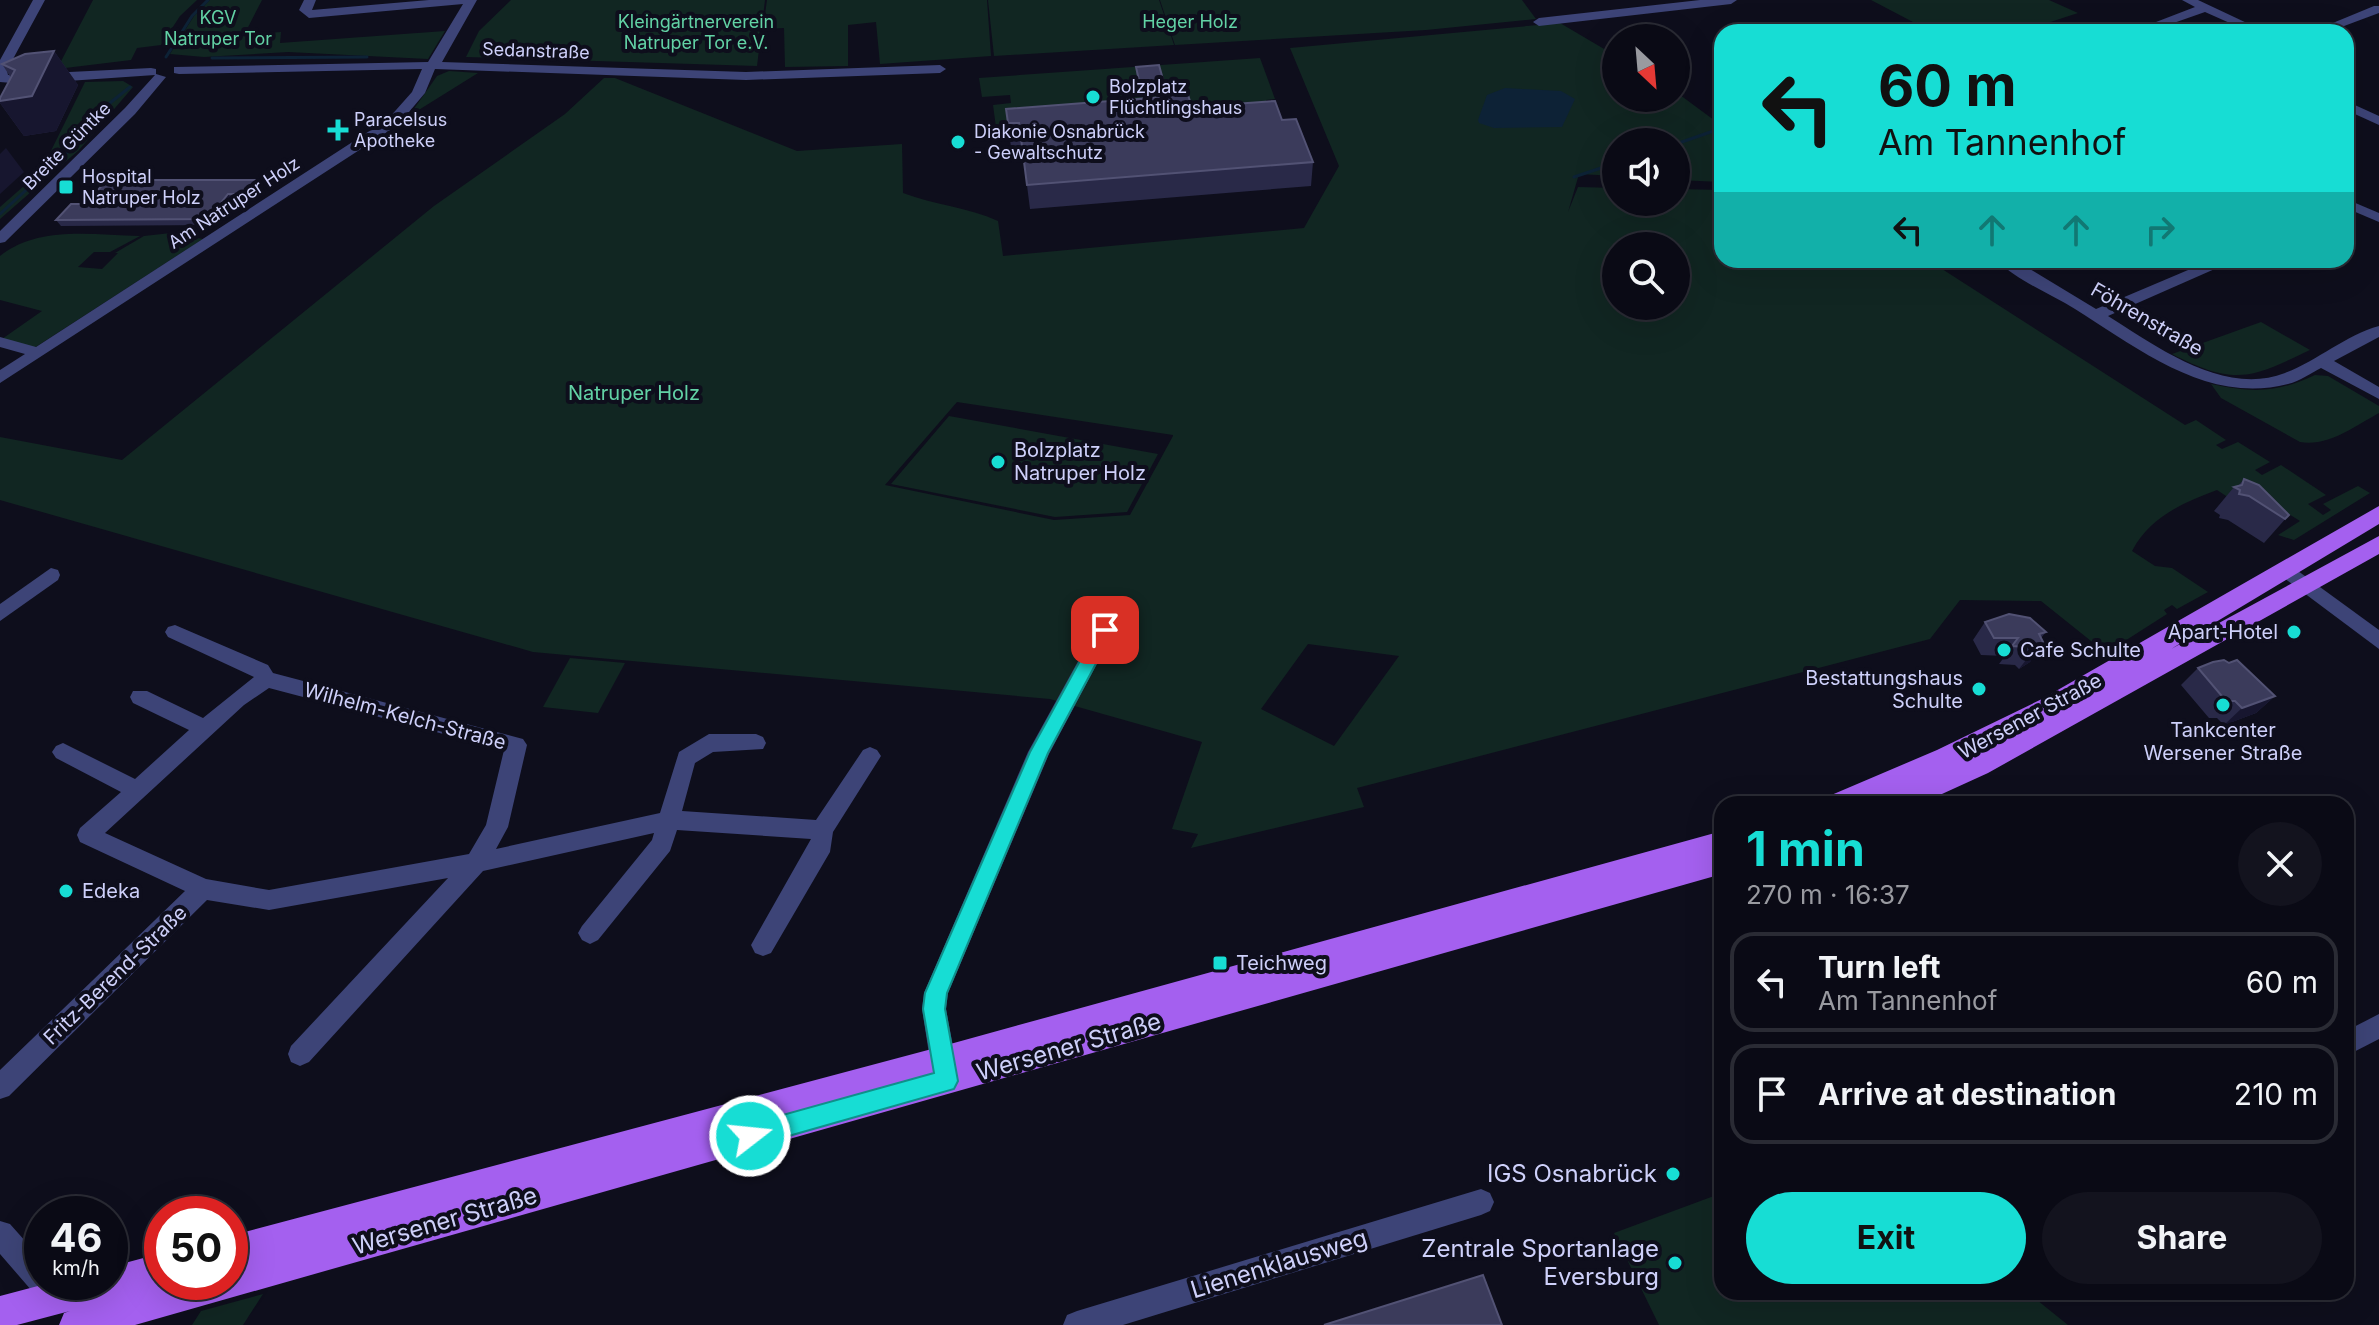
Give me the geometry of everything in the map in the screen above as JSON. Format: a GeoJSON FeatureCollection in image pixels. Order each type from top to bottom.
{"type":"FeatureCollection","features":[{"type":"Feature","properties":{"kind":"main road","name":"Wersener Straße"},"geometry":{"type":"LineString","coordinates":[[1858,796],[1917,773],[2031,717],[2379,514]]}},
{"type":"Feature","properties":{"kind":"main road","name":"Wersener Straße"},"geometry":{"type":"LineString","coordinates":[[1910,796],[2004,753],[2309,586],[2379,544]]}},
{"type":"Feature","properties":{"kind":"main road","name":"Wersener Straße"},"geometry":{"type":"LineString","coordinates":[[248,1276],[1714,844]]}},
{"type":"Feature","properties":{"kind":"main road","name":"Wersener Straße"},"geometry":{"type":"LineString","coordinates":[[248,1247],[945,1070],[1714,864]]}},
{"type":"Feature","properties":{"kind":"main road"},"geometry":{"type":"LineString","coordinates":[[0,1313],[24,1300]]}},
{"type":"Feature","properties":{"kind":"main road","name":"Wersener Straße"},"geometry":{"type":"LineString","coordinates":[[79,1325],[166,1300]]}},
{"type":"Feature","properties":{"kind":"street"},"geometry":{"type":"LineString","coordinates":[[1,78],[3,66],[39,0]]}},
{"type":"Feature","properties":{"kind":"street"},"geometry":{"type":"LineString","coordinates":[[310,0],[305,10],[309,14],[471,0]]}},
{"type":"Feature","properties":{"kind":"street","name":"Am Natruper Holz"},"geometry":{"type":"LineString","coordinates":[[0,378],[377,134],[407,108],[471,0]]}},
{"type":"Feature","properties":{"kind":"street"},"geometry":{"type":"LineString","coordinates":[[1539,22],[1731,0]]}},
{"type":"Feature","properties":{"kind":"street"},"geometry":{"type":"LineString","coordinates":[[2188,0],[2242,24]]}},
{"type":"Feature","properties":{"kind":"street"},"geometry":{"type":"LineString","coordinates":[[2359,0],[2379,9]]}},
{"type":"Feature","properties":{"kind":"street"},"geometry":{"type":"LineString","coordinates":[[2159,24],[2205,8]]}},
{"type":"Feature","properties":{"kind":"street"},"geometry":{"type":"LineString","coordinates":[[2339,24],[2379,9]]}},
{"type":"Feature","properties":{"kind":"street","name":"Sedanstraße"},"geometry":{"type":"LineString","coordinates":[[1,78],[24,80],[155,74],[170,64],[179,65],[179,70],[338,65],[746,76],[940,69]]}},
{"type":"Feature","properties":{"kind":"street","name":"Breite Güntke"},"geometry":{"type":"LineString","coordinates":[[2,235],[130,111],[155,74]]}},
{"type":"Feature","properties":{"kind":"street"},"geometry":{"type":"LineString","coordinates":[[2354,109],[2379,121]]}},
{"type":"Feature","properties":{"kind":"street"},"geometry":{"type":"LineString","coordinates":[[2354,207],[2379,218]]}},
{"type":"Feature","properties":{"kind":"street","name":"Föhrenstraße"},"geometry":{"type":"LineString","coordinates":[[2018,268],[2178,365],[2214,379],[2250,384],[2270,383],[2322,361],[2379,331]]}},
{"type":"Feature","properties":{"kind":"street"},"geometry":{"type":"LineString","coordinates":[[2096,315],[2205,268]]}},
{"type":"Feature","properties":{"kind":"street"},"geometry":{"type":"LineString","coordinates":[[0,342],[39,353]]}},
{"type":"Feature","properties":{"kind":"street"},"geometry":{"type":"LineString","coordinates":[[2322,361],[2379,394]]}},
{"type":"Feature","properties":{"kind":"street"},"geometry":{"type":"LineString","coordinates":[[2287,570],[2379,641]]}},
{"type":"Feature","properties":{"kind":"street"},"geometry":{"type":"LineString","coordinates":[[0,614],[51,575]]}},
{"type":"Feature","properties":{"kind":"street"},"geometry":{"type":"LineString","coordinates":[[945,1070],[934,1009],[936,993],[1039,752],[1105,630]]}},
{"type":"Feature","properties":{"kind":"street","name":"Wilhelm-Kelch-Straße"},"geometry":{"type":"LineString","coordinates":[[175,632],[261,671],[266,679],[516,745],[497,827],[476,863]]}},
{"type":"Feature","properties":{"kind":"street"},"geometry":{"type":"LineString","coordinates":[[203,889],[88,835],[237,699],[266,679]]}},
{"type":"Feature","properties":{"kind":"street"},"geometry":{"type":"LineString","coordinates":[[140,697],[205,728]]}},
{"type":"Feature","properties":{"kind":"street"},"geometry":{"type":"LineString","coordinates":[[590,933],[662,844],[686,758],[709,743],[756,743]]}},
{"type":"Feature","properties":{"kind":"street"},"geometry":{"type":"LineString","coordinates":[[63,752],[137,790]]}},
{"type":"Feature","properties":{"kind":"street"},"geometry":{"type":"LineString","coordinates":[[763,945],[822,845],[822,830],[870,756]]}},
{"type":"Feature","properties":{"kind":"street","name":"Fritz-Berend-Straße"},"geometry":{"type":"LineString","coordinates":[[0,1087],[203,889],[269,900],[476,863],[671,820],[822,830]]}},
{"type":"Feature","properties":{"kind":"street"},"geometry":{"type":"LineString","coordinates":[[300,1054],[476,863]]}},
{"type":"Feature","properties":{"kind":"street"},"geometry":{"type":"LineString","coordinates":[[2354,1040],[2379,1026]]}},
{"type":"Feature","properties":{"kind":"street","name":"Lienenklausweg"},"geometry":{"type":"LineString","coordinates":[[1077,1325],[1481,1202]]}},
{"type":"Feature","properties":{"kind":"street"},"geometry":{"type":"LineString","coordinates":[[0,1234],[24,1261]]}},
{"type":"Feature","properties":{"kind":"street"},"geometry":{"type":"LineString","coordinates":[[58,1300],[79,1325]]}},
{"type":"Feature","properties":{"kind":"green space","name":"KGV Natruper Tor"},"geometry":{"type":"Polygon","coordinates":[[[93,0],[197,0],[180,16],[161,45],[137,48],[131,60],[57,69],[93,0]]]}},
{"type":"Feature","properties":{"kind":"green space","name":"KGV Natruper Tor"},"geometry":{"type":"Polygon","coordinates":[[[210,0],[262,0],[244,35],[281,32],[280,43],[445,31],[428,59],[288,52],[204,57],[170,54],[194,16],[210,0]]]}},
{"type":"Feature","properties":{"kind":"green space","name":"Kleingärtnerverein Natruper Tor e.V."},"geometry":{"type":"Polygon","coordinates":[[[511,0],[765,0],[757,66],[466,57],[479,31],[511,0]]]}},
{"type":"Feature","properties":{"kind":"green space"},"geometry":{"type":"Polygon","coordinates":[[[767,0],[987,0],[991,56],[880,64],[876,22],[848,25],[848,66],[785,67],[784,28],[763,29],[767,0]]]}},
{"type":"Feature","properties":{"kind":"green space"},"geometry":{"type":"Polygon","coordinates":[[[988,0],[1159,0],[1174,45],[994,56],[988,0]]]}},
{"type":"Feature","properties":{"kind":"green space","name":"Heger Holz"},"geometry":{"type":"Polygon","coordinates":[[[1160,0],[1522,0],[1536,19],[1426,30],[1175,45],[1160,0]]]}},
{"type":"Feature","properties":{"kind":"green space"},"geometry":{"type":"Polygon","coordinates":[[[1871,0],[2049,0],[2078,13],[2044,24],[1917,24],[1871,0]]]}},
{"type":"Feature","properties":{"kind":"green space","name":"Natruper Holz"},"geometry":{"type":"Polygon","coordinates":[[[1560,23],[1602,48],[1602,112],[1690,112],[1690,102],[1714,120],[1714,182],[1690,181],[1690,128],[1602,128],[1602,175],[1579,174],[1568,212],[1578,187],[1602,188],[1602,216],[1690,216],[1690,189],[1714,190],[1714,268],[1940,268],[2185,425],[2196,420],[2226,440],[2216,445],[2222,449],[2238,442],[2270,462],[2255,470],[2262,475],[2281,465],[2326,495],[2308,504],[2323,515],[2331,510],[2323,504],[2358,486],[2370,493],[2294,540],[2278,535],[2300,521],[2271,503],[2252,513],[2217,490],[2168,513],[2148,529],[2132,551],[2155,566],[2172,568],[2208,592],[2177,609],[2172,605],[2164,610],[2167,614],[2106,653],[2041,601],[1960,600],[1930,639],[1357,788],[1364,807],[1191,848],[1198,834],[1172,829],[1202,742],[1050,699],[533,652],[0,500],[0,437],[122,460],[434,206],[565,114],[604,78],[615,78],[797,151],[902,144],[903,193],[998,221],[1003,256],[1304,228],[1339,166],[1290,48],[1560,23]],[[957,402],[885,485],[1054,520],[1130,515],[1173,435],[957,402]],[[1308,644],[1261,709],[1334,746],[1399,656],[1308,644]]]}},
{"type":"Feature","properties":{"kind":"green space"},"geometry":{"type":"Polygon","coordinates":[[[1260,58],[1275,99],[1266,100],[1268,106],[996,127],[993,105],[1011,103],[1010,95],[982,97],[979,78],[1260,58]]]}},
{"type":"Feature","properties":{"kind":"green space"},"geometry":{"type":"Polygon","coordinates":[[[449,71],[478,73],[409,116],[437,76],[449,71]]]}},
{"type":"Feature","properties":{"kind":"green space"},"geometry":{"type":"Polygon","coordinates":[[[123,81],[133,87],[79,150],[0,219],[0,207],[41,171],[85,82],[123,81]]]}},
{"type":"Feature","properties":{"kind":"green space"},"geometry":{"type":"Polygon","coordinates":[[[171,233],[203,239],[34,348],[2,339],[42,311],[0,300],[0,256],[15,246],[67,234],[140,236],[110,252],[94,252],[78,267],[102,269],[118,253],[115,253],[144,236],[171,233]]]}},
{"type":"Feature","properties":{"kind":"green space"},"geometry":{"type":"Polygon","coordinates":[[[2261,322],[2310,350],[2272,367],[2242,375],[2211,371],[2172,354],[2261,322]]]}},
{"type":"Feature","properties":{"kind":"green space"},"geometry":{"type":"Polygon","coordinates":[[[2315,375],[2328,376],[2379,406],[2379,413],[2331,438],[2300,442],[2221,398],[2211,384],[2264,390],[2315,375]]]}},
{"type":"Feature","properties":{"kind":"green space"},"geometry":{"type":"Polygon","coordinates":[[[949,416],[1158,454],[1127,512],[1055,517],[891,484],[949,416]]]}},
{"type":"Feature","properties":{"kind":"green space"},"geometry":{"type":"Polygon","coordinates":[[[570,658],[625,663],[598,713],[543,707],[570,658]]]}},
{"type":"Feature","properties":{"kind":"green space","name":"Zentrale Sportanlage Eversburg"},"geometry":{"type":"Polygon","coordinates":[[[1714,1196],[1714,1300],[2037,1300],[2068,1325],[1659,1325],[1614,1233],[1714,1196]]]}},
{"type":"Feature","properties":{"kind":"green space"},"geometry":{"type":"Polygon","coordinates":[[[263,1294],[243,1325],[192,1325],[201,1311],[263,1294]]]}},
{"type":"Feature","properties":{"kind":"water"},"geometry":{"type":"Polygon","coordinates":[[[1505,88],[1561,91],[1575,99],[1562,127],[1494,128],[1479,123],[1487,95],[1505,88]]]}},
{"type":"Feature","properties":{"kind":"building"},"geometry":{"type":"Polygon","coordinates":[[[54,51],[32,96],[0,101],[15,70],[2,64],[25,54],[54,51]]]}},
{"type":"Feature","properties":{"kind":"building"},"geometry":{"type":"Polygon","coordinates":[[[1159,65],[1164,83],[1140,85],[1136,67],[1159,65]]]}},
{"type":"Feature","properties":{"kind":"building"},"geometry":{"type":"Polygon","coordinates":[[[1188,95],[1192,107],[1275,101],[1282,120],[1296,119],[1313,162],[1027,185],[1019,123],[1008,123],[1006,109],[1188,95]]]}},
{"type":"Feature","properties":{"kind":"building"},"geometry":{"type":"Polygon","coordinates":[[[107,180],[258,180],[246,194],[228,194],[208,219],[56,220],[71,204],[85,204],[107,180]]]}},
{"type":"Feature","properties":{"kind":"building"},"geometry":{"type":"Polygon","coordinates":[[[2244,479],[2259,485],[2289,515],[2285,519],[2249,496],[2239,494],[2240,490],[2234,487],[2242,485],[2244,479]]]}},
{"type":"Feature","properties":{"kind":"building"},"geometry":{"type":"Polygon","coordinates":[[[2009,614],[2030,618],[2046,632],[2039,634],[2044,644],[2033,651],[2029,647],[2012,646],[2018,638],[1994,638],[1985,622],[2009,614]]]}},
{"type":"Feature","properties":{"kind":"building"},"geometry":{"type":"Polygon","coordinates":[[[2224,660],[2229,663],[2237,660],[2275,696],[2242,708],[2235,701],[2226,701],[2198,668],[2224,660]]]}},
{"type":"Feature","properties":{"kind":"building"},"geometry":{"type":"Polygon","coordinates":[[[1483,1275],[1502,1325],[1324,1325],[1483,1275]]]}},
{"type":"Feature","properties":{"kind":"waterway"},"geometry":{"type":"LineString","coordinates":[[166,57],[192,16],[208,0]]}},
{"type":"Feature","properties":{"kind":"waterway"},"geometry":{"type":"LineString","coordinates":[[212,58],[367,57]]}},
{"type":"Feature","properties":{"kind":"waterway"},"geometry":{"type":"LineString","coordinates":[[0,214],[72,148],[81,126],[130,87]]}},
{"type":"Feature","properties":{"kind":"waterway"},"geometry":{"type":"LineString","coordinates":[[1690,139],[1714,131]]}},
{"type":"Feature","properties":{"kind":"waterway"},"geometry":{"type":"LineString","coordinates":[[1574,177],[1602,168]]}},
{"type":"Feature","properties":{"kind":"place","name":"Bolzplatz Flüchtlingshaus"},"geometry":{"type":"Point","coordinates":[1093,97]}},
{"type":"Feature","properties":{"kind":"place","name":"Paracelsus Apotheke"},"geometry":{"type":"Point","coordinates":[338,130]}},
{"type":"Feature","properties":{"kind":"place","name":"Diakonie Osnabrück - Gewaltschutz"},"geometry":{"type":"Point","coordinates":[958,142]}},
{"type":"Feature","properties":{"kind":"place","name":"Hospital Natruper Holz"},"geometry":{"type":"Point","coordinates":[66,187]}},
{"type":"Feature","properties":{"kind":"place","name":"Bolzplatz Natruper Holz"},"geometry":{"type":"Point","coordinates":[998,462]}},
{"type":"Feature","properties":{"kind":"place","name":"Apart-Hotel"},"geometry":{"type":"Point","coordinates":[2294,632]}},
{"type":"Feature","properties":{"kind":"place","name":"Cafe Schulte"},"geometry":{"type":"Point","coordinates":[2004,650]}},
{"type":"Feature","properties":{"kind":"place","name":"Bestattungshaus Schulte"},"geometry":{"type":"Point","coordinates":[1979,689]}},
{"type":"Feature","properties":{"kind":"place","name":"Tankcenter Wersener Straße"},"geometry":{"type":"Point","coordinates":[2223,705]}},
{"type":"Feature","properties":{"kind":"place","name":"Edeka"},"geometry":{"type":"Point","coordinates":[66,891]}},
{"type":"Feature","properties":{"kind":"place","name":"Teichweg"},"geometry":{"type":"Point","coordinates":[1220,963]}},
{"type":"Feature","properties":{"kind":"place","name":"IGS Osnabrück"},"geometry":{"type":"Point","coordinates":[1673,1174]}},
{"type":"Feature","properties":{"kind":"place","name":"Zentrale Sportanlage Eversburg"},"geometry":{"type":"Point","coordinates":[1675,1263]}},
{"type":"Feature","properties":{"kind":"route"},"geometry":{"type":"LineString","coordinates":[[750,1136],[946,1081],[934,1009],[936,993],[1039,752],[1105,630]]}}]}
